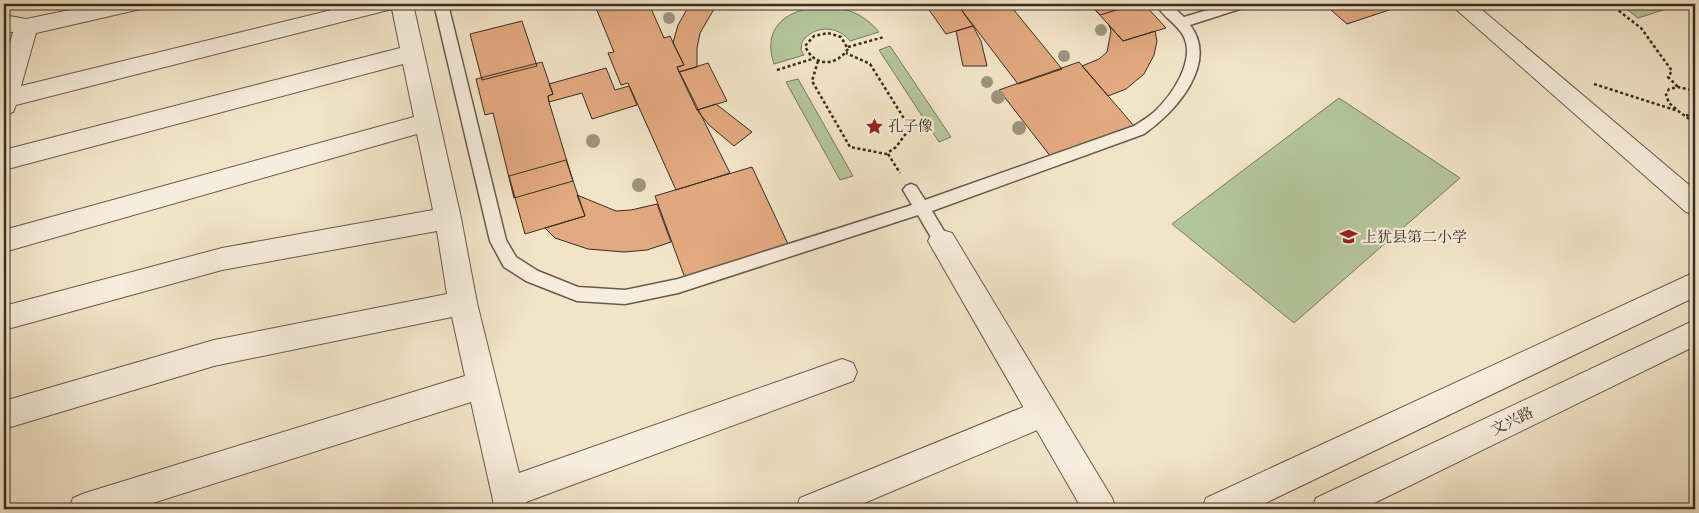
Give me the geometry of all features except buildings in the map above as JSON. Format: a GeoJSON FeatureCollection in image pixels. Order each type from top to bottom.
{"type":"FeatureCollection","features":[{"type":"Feature","properties":{"kind":"street"},"geometry":{"type":"LineString","coordinates":[[6,92],[26,27],[42,4]]}},
{"type":"Feature","properties":{"kind":"street"},"geometry":{"type":"LineString","coordinates":[[4,23],[26,27],[132,4]]}},
{"type":"Feature","properties":{"kind":"street"},"geometry":{"type":"LineString","coordinates":[[6,92],[385,4]]}},
{"type":"Feature","properties":{"kind":"street"},"geometry":{"type":"LineString","coordinates":[[402,4],[448,218],[480,385],[509,501],[842,372]]}},
{"type":"Feature","properties":{"kind":"street"},"geometry":{"type":"LineString","coordinates":[[1461,4],[1695,205]]}},
{"type":"Feature","properties":{"kind":"street"},"geometry":{"type":"LineString","coordinates":[[4,160],[413,53]]}},
{"type":"Feature","properties":{"kind":"street"},"geometry":{"type":"LineString","coordinates":[[4,241],[428,122]]}},
{"type":"Feature","properties":{"kind":"street"},"geometry":{"type":"LineString","coordinates":[[4,318],[222,259],[448,218]]}},
{"type":"Feature","properties":{"kind":"street"},"geometry":{"type":"LineString","coordinates":[[942,242],[1100,509]]}},
{"type":"Feature","properties":{"kind":"street"},"geometry":{"type":"LineString","coordinates":[[1218,509],[1695,284]]}},
{"type":"Feature","properties":{"kind":"street"},"geometry":{"type":"LineString","coordinates":[[4,415],[214,353],[463,302]]}},
{"type":"Feature","properties":{"kind":"street","name":"文兴路"},"geometry":{"type":"LineString","coordinates":[[1328,509],[1695,332]]}},
{"type":"Feature","properties":{"kind":"street"},"geometry":{"type":"LineString","coordinates":[[85,509],[480,385]]}},
{"type":"Feature","properties":{"kind":"street"},"geometry":{"type":"LineString","coordinates":[[812,509],[1043,413]]}},
{"type":"Feature","properties":{"kind":"lane"},"geometry":{"type":"LineString","coordinates":[[441,4],[498,241],[510,262],[532,276],[577,294],[625,298],[678,286],[922,208],[1139,130],[1160,116],[1176,96],[1193,61],[1196,50],[1192,38],[1162,4]]}},
{"type":"Feature","properties":{"kind":"lane"},"geometry":{"type":"LineString","coordinates":[[1180,23],[1241,4]]}},
{"type":"Feature","properties":{"kind":"lane"},"geometry":{"type":"LineString","coordinates":[[911,190],[942,242]]}},
{"type":"Feature","properties":{"kind":"path"},"geometry":{"type":"LineString","coordinates":[[1610,4],[1645,34],[1672,71],[1668,77],[1678,87]]}},
{"type":"Feature","properties":{"kind":"path"},"geometry":{"type":"LineString","coordinates":[[828,33],[839,35],[846,41],[848,47],[846,53],[835,62],[812,59],[807,54],[805,46],[809,39],[818,34],[828,33]]}},
{"type":"Feature","properties":{"kind":"path"},"geometry":{"type":"LineString","coordinates":[[848,47],[884,37]]}},
{"type":"Feature","properties":{"kind":"path"},"geometry":{"type":"LineString","coordinates":[[818,61],[812,81],[850,147],[885,155],[893,153],[910,128],[870,64],[846,53]]}},
{"type":"Feature","properties":{"kind":"path"},"geometry":{"type":"LineString","coordinates":[[777,70],[812,59]]}},
{"type":"Feature","properties":{"kind":"path"},"geometry":{"type":"LineString","coordinates":[[1690,88],[1695,79]]}},
{"type":"Feature","properties":{"kind":"path"},"geometry":{"type":"LineString","coordinates":[[1590,83],[1695,117]]}},
{"type":"Feature","properties":{"kind":"path"},"geometry":{"type":"LineString","coordinates":[[1695,90],[1678,87],[1669,89],[1666,95],[1669,103],[1695,123]]}},
{"type":"Feature","properties":{"kind":"green space"},"geometry":{"type":"Polygon","coordinates":[[[1620,4],[1682,4],[1638,18],[1620,4]]]}},
{"type":"Feature","properties":{"kind":"green space"},"geometry":{"type":"Polygon","coordinates":[[[824,6],[841,8],[855,13],[879,32],[850,41],[839,32],[832,30],[826,29],[812,32],[802,42],[801,50],[804,55],[774,64],[771,39],[775,29],[781,22],[789,15],[824,6]]]}},
{"type":"Feature","properties":{"kind":"green space"},"geometry":{"type":"Polygon","coordinates":[[[890,46],[951,137],[939,142],[879,50],[890,46]]]}},
{"type":"Feature","properties":{"kind":"green space"},"geometry":{"type":"Polygon","coordinates":[[[798,79],[853,176],[840,180],[786,82],[798,79]]]}},
{"type":"Feature","properties":{"kind":"green space"},"geometry":{"type":"Polygon","coordinates":[[[1339,98],[1460,178],[1294,323],[1172,224],[1339,98]]]}},
{"type":"Feature","properties":{"kind":"place","name":"孔子像"},"geometry":{"type":"Point","coordinates":[874,126]}},
{"type":"Feature","properties":{"kind":"place","name":"上犹县第二小学"},"geometry":{"type":"Point","coordinates":[1348,237]}}]}
